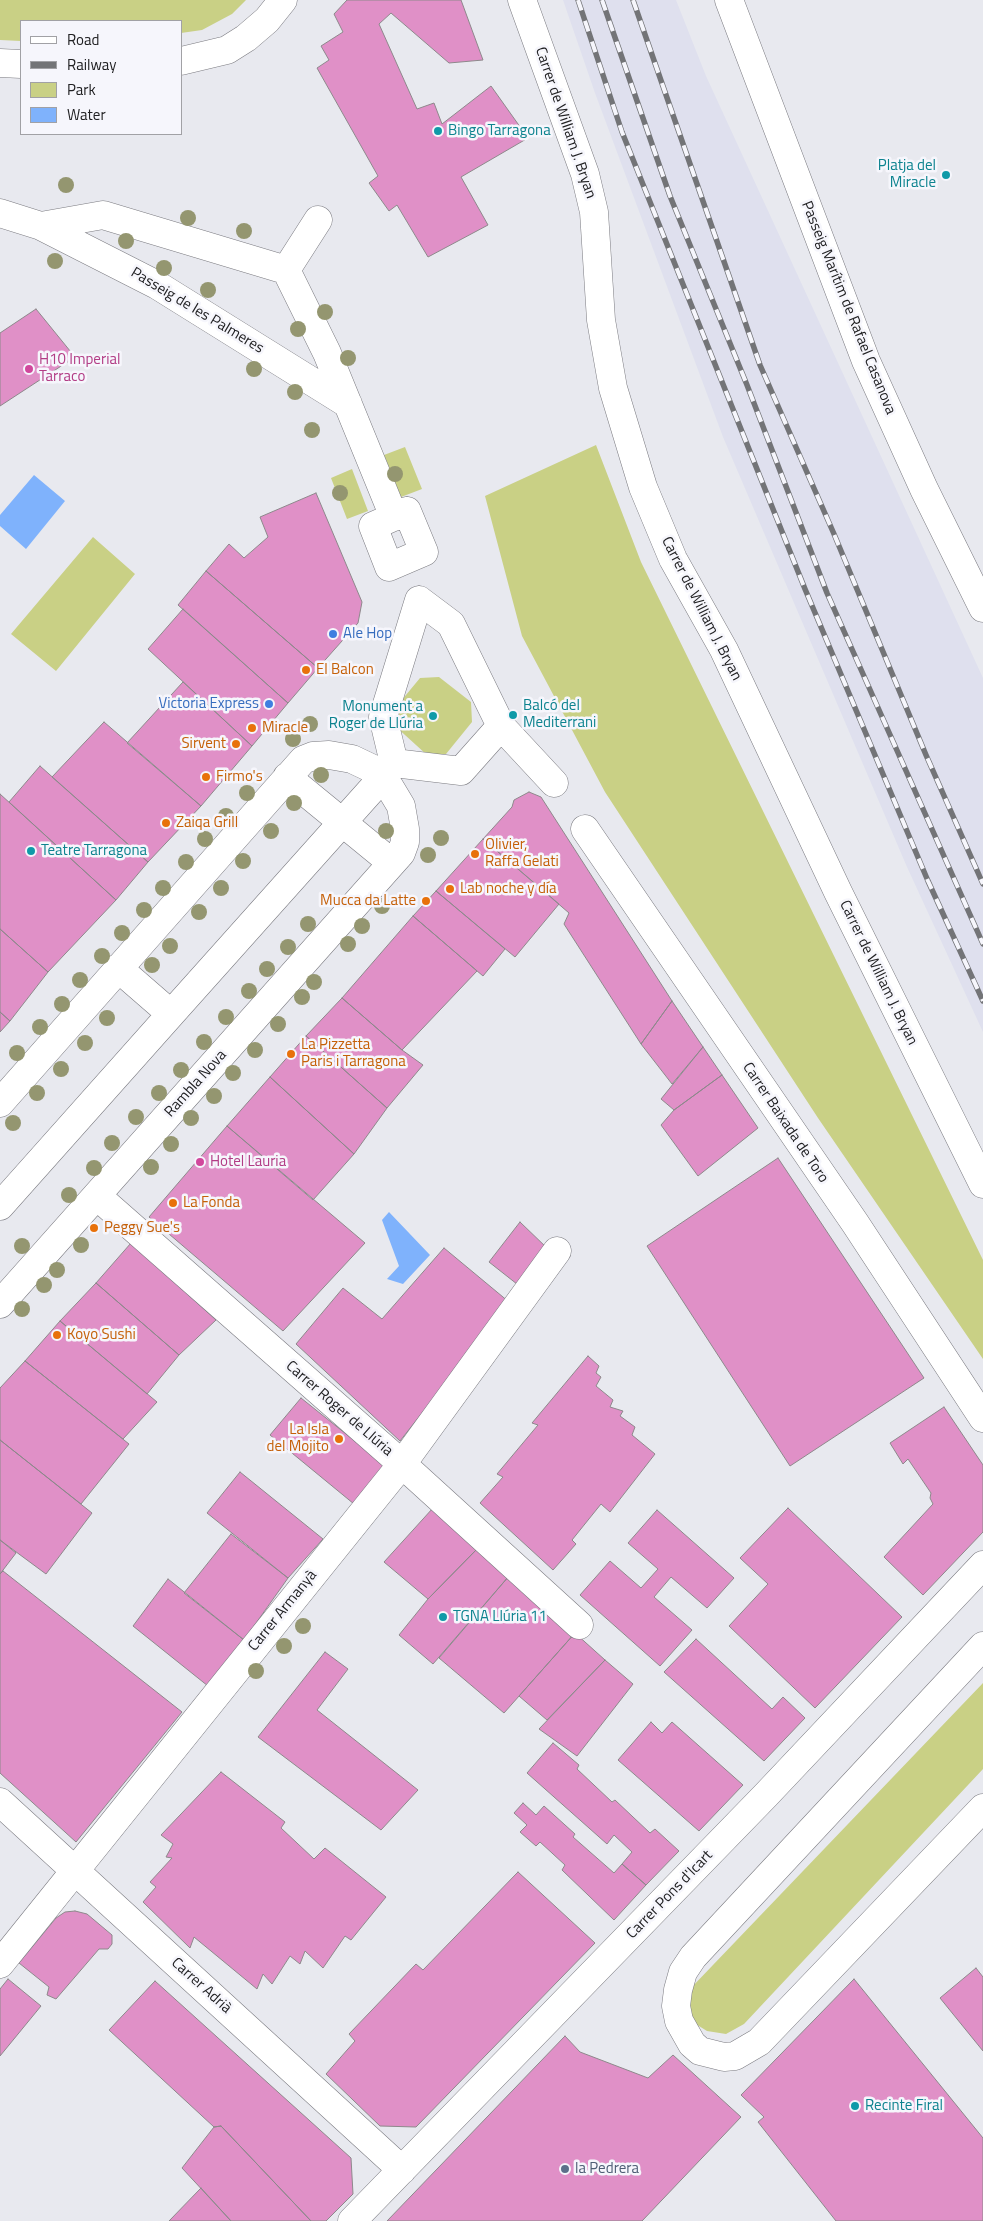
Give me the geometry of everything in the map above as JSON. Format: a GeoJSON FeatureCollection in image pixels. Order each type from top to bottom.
{"type":"FeatureCollection","features":[{"type":"Feature","properties":{"kind":"street"},"geometry":{"type":"LineString","coordinates":[[182,61],[227,50],[246,38],[267,20],[283,0]]}},
{"type":"Feature","properties":{"kind":"street","name":"Carrer de William J. Bryan"},"geometry":{"type":"LineString","coordinates":[[522,0],[585,174],[594,212],[601,320],[613,388],[643,487],[673,559],[724,650],[838,892],[983,1184]]}},
{"type":"Feature","properties":{"kind":"street","name":"Passeig Marítim de Rafael Casanova"},"geometry":{"type":"LineString","coordinates":[[729,0],[866,361],[924,489],[983,608]]}},
{"type":"Feature","properties":{"kind":"street"},"geometry":{"type":"LineString","coordinates":[[0,64],[20,64]]}},
{"type":"Feature","properties":{"kind":"street","name":"Passeig de les Palmeres"},"geometry":{"type":"LineString","coordinates":[[0,212],[41,226],[157,285],[348,404]]}},
{"type":"Feature","properties":{"kind":"street","name":"Passeig de les Palmeres"},"geometry":{"type":"LineString","coordinates":[[41,226],[103,215],[286,270]]}},
{"type":"Feature","properties":{"kind":"street"},"geometry":{"type":"LineString","coordinates":[[318,220],[286,270],[327,353],[394,517],[373,526],[389,567],[404,560],[419,600],[451,624],[501,726],[554,783]]}},
{"type":"Feature","properties":{"kind":"street"},"geometry":{"type":"LineString","coordinates":[[419,600],[383,717],[394,763],[461,772],[501,726]]}},
{"type":"Feature","properties":{"kind":"street","name":"Rambla Nova"},"geometry":{"type":"LineString","coordinates":[[0,1103],[303,760],[313,756],[329,755],[352,759],[373,769],[389,786],[401,806],[405,829],[405,842],[401,853],[0,1304]]}},
{"type":"Feature","properties":{"kind":"street"},"geometry":{"type":"LineString","coordinates":[[287,777],[392,863]]}},
{"type":"Feature","properties":{"kind":"street"},"geometry":{"type":"LineString","coordinates":[[0,1206],[382,778]]}},
{"type":"Feature","properties":{"kind":"street","name":"Carrer Baixada de Toro"},"geometry":{"type":"LineString","coordinates":[[585,829],[855,1223],[983,1418]]}},
{"type":"Feature","properties":{"kind":"street"},"geometry":{"type":"LineString","coordinates":[[118,968],[171,1014]]}},
{"type":"Feature","properties":{"kind":"street","name":"Carrer Roger de Llúria"},"geometry":{"type":"LineString","coordinates":[[96,1196],[402,1464],[579,1625]]}},
{"type":"Feature","properties":{"kind":"street","name":"Carrer Armanyà"},"geometry":{"type":"LineString","coordinates":[[0,1964],[402,1464],[557,1251]]}},
{"type":"Feature","properties":{"kind":"street","name":"Carrer Pons d'Icart"},"geometry":{"type":"LineString","coordinates":[[352,2221],[766,1795],[983,1565]]}},
{"type":"Feature","properties":{"kind":"street"},"geometry":{"type":"LineString","coordinates":[[983,1646],[693,1957],[683,1972],[676,2006],[678,2021],[692,2044],[700,2051],[724,2057],[735,2056],[747,2051],[759,2042],[983,1808]]}},
{"type":"Feature","properties":{"kind":"street","name":"Carrer Adrià"},"geometry":{"type":"LineString","coordinates":[[0,1802],[402,2170]]}},
{"type":"Feature","properties":{"kind":"shaded area"},"geometry":{"type":"Polygon","coordinates":[[[563,0],[676,0],[706,76],[983,678],[983,1032],[907,867],[723,437],[595,93],[563,0]]]}},
{"type":"Feature","properties":{"kind":"green space"},"geometry":{"type":"Polygon","coordinates":[[[0,0],[246,0],[232,14],[202,30],[182,33],[182,20],[20,20],[20,41],[0,40],[0,0]]]}},
{"type":"Feature","properties":{"kind":"green space"},"geometry":{"type":"Polygon","coordinates":[[[596,445],[641,562],[983,1260],[983,1359],[818,1118],[605,792],[522,636],[485,496],[596,445]]]}},
{"type":"Feature","properties":{"kind":"green space"},"geometry":{"type":"Polygon","coordinates":[[[405,447],[422,489],[401,497],[384,455],[405,447]]]}},
{"type":"Feature","properties":{"kind":"green space"},"geometry":{"type":"Polygon","coordinates":[[[352,469],[368,511],[347,519],[331,478],[352,469]]]}},
{"type":"Feature","properties":{"kind":"green space"},"geometry":{"type":"Polygon","coordinates":[[[93,537],[135,574],[56,671],[11,634],[93,537]]]}},
{"type":"Feature","properties":{"kind":"green space"},"geometry":{"type":"Polygon","coordinates":[[[439,677],[471,702],[472,722],[446,754],[427,755],[394,725],[396,707],[420,678],[439,677]]]}},
{"type":"Feature","properties":{"kind":"green space"},"geometry":{"type":"Polygon","coordinates":[[[983,1683],[983,1769],[744,2024],[726,2034],[707,2031],[694,2023],[688,2006],[690,1989],[983,1683]]]}},
{"type":"Feature","properties":{"kind":"water"},"geometry":{"type":"Polygon","coordinates":[[[34,475],[65,501],[26,549],[0,526],[0,515],[34,475]]]}},
{"type":"Feature","properties":{"kind":"water"},"geometry":{"type":"Polygon","coordinates":[[[389,1212],[430,1255],[403,1284],[387,1279],[399,1266],[382,1220],[389,1212]]]}},
{"type":"Feature","properties":{"kind":"building","name":"Bingo Tarragona"},"geometry":{"type":"Polygon","coordinates":[[[347,0],[461,0],[483,60],[449,63],[391,13],[379,24],[417,109],[434,103],[442,124],[491,86],[528,138],[461,177],[488,225],[428,257],[397,205],[389,211],[369,183],[378,176],[317,68],[329,60],[321,46],[343,32],[334,14],[347,0]]]}},
{"type":"Feature","properties":{"kind":"building","name":"H10 Imperial Tarraco"},"geometry":{"type":"Polygon","coordinates":[[[36,309],[75,357],[0,406],[0,333],[36,309]]]}},
{"type":"Feature","properties":{"kind":"building"},"geometry":{"type":"Polygon","coordinates":[[[316,493],[362,602],[358,623],[318,668],[206,571],[229,544],[244,558],[268,537],[260,517],[316,493]]]}},
{"type":"Feature","properties":{"kind":"building"},"geometry":{"type":"Polygon","coordinates":[[[206,571],[318,668],[288,703],[178,605],[206,571]]]}},
{"type":"Feature","properties":{"kind":"building"},"geometry":{"type":"Polygon","coordinates":[[[183,609],[288,703],[252,746],[148,649],[183,609]]]}},
{"type":"Feature","properties":{"kind":"building"},"geometry":{"type":"Polygon","coordinates":[[[183,682],[252,746],[201,806],[127,743],[183,682]]]}},
{"type":"Feature","properties":{"kind":"building"},"geometry":{"type":"Polygon","coordinates":[[[104,722],[201,806],[148,862],[52,777],[104,722]]]}},
{"type":"Feature","properties":{"kind":"building"},"geometry":{"type":"Polygon","coordinates":[[[40,766],[148,862],[116,900],[9,802],[40,766]]]}},
{"type":"Feature","properties":{"kind":"building"},"geometry":{"type":"Polygon","coordinates":[[[529,792],[541,797],[672,1001],[641,1044],[564,924],[569,913],[483,839],[512,807],[514,800],[529,792]]]}},
{"type":"Feature","properties":{"kind":"building","name":"Teatre Tarragona"},"geometry":{"type":"Polygon","coordinates":[[[0,794],[116,900],[48,972],[0,929],[0,794]]]}},
{"type":"Feature","properties":{"kind":"building"},"geometry":{"type":"Polygon","coordinates":[[[483,839],[559,904],[515,957],[436,891],[483,839]]]}},
{"type":"Feature","properties":{"kind":"building"},"geometry":{"type":"Polygon","coordinates":[[[436,891],[505,949],[483,976],[413,916],[436,891]]]}},
{"type":"Feature","properties":{"kind":"building"},"geometry":{"type":"Polygon","coordinates":[[[413,916],[477,971],[402,1050],[342,998],[413,916]]]}},
{"type":"Feature","properties":{"kind":"building"},"geometry":{"type":"Polygon","coordinates":[[[0,929],[48,972],[10,1021],[0,1012],[0,929]]]}},
{"type":"Feature","properties":{"kind":"building"},"geometry":{"type":"Polygon","coordinates":[[[342,998],[402,1050],[423,1065],[387,1108],[306,1036],[342,998]]]}},
{"type":"Feature","properties":{"kind":"building"},"geometry":{"type":"Polygon","coordinates":[[[672,1001],[703,1047],[672,1084],[641,1044],[672,1001]]]}},
{"type":"Feature","properties":{"kind":"building"},"geometry":{"type":"Polygon","coordinates":[[[0,1012],[10,1021],[0,1032],[0,1012]]]}},
{"type":"Feature","properties":{"kind":"building"},"geometry":{"type":"Polygon","coordinates":[[[306,1036],[387,1108],[354,1154],[270,1077],[306,1036]]]}},
{"type":"Feature","properties":{"kind":"building"},"geometry":{"type":"Polygon","coordinates":[[[703,1047],[722,1075],[674,1110],[661,1099],[703,1047]]]}},
{"type":"Feature","properties":{"kind":"building"},"geometry":{"type":"Polygon","coordinates":[[[722,1075],[758,1128],[698,1176],[661,1125],[674,1110],[722,1075]]]}},
{"type":"Feature","properties":{"kind":"building"},"geometry":{"type":"Polygon","coordinates":[[[270,1077],[354,1154],[313,1200],[227,1126],[270,1077]]]}},
{"type":"Feature","properties":{"kind":"building"},"geometry":{"type":"Polygon","coordinates":[[[227,1126],[365,1243],[283,1331],[149,1217],[227,1126]]]}},
{"type":"Feature","properties":{"kind":"building"},"geometry":{"type":"Polygon","coordinates":[[[778,1158],[924,1378],[790,1466],[647,1246],[778,1158]]]}},
{"type":"Feature","properties":{"kind":"building"},"geometry":{"type":"Polygon","coordinates":[[[520,1222],[548,1249],[522,1288],[489,1262],[520,1222]]]}},
{"type":"Feature","properties":{"kind":"building"},"geometry":{"type":"Polygon","coordinates":[[[131,1243],[216,1320],[179,1355],[96,1283],[131,1243]]]}},
{"type":"Feature","properties":{"kind":"building"},"geometry":{"type":"Polygon","coordinates":[[[444,1248],[509,1302],[400,1441],[296,1344],[343,1288],[382,1319],[444,1248]]]}},
{"type":"Feature","properties":{"kind":"building"},"geometry":{"type":"Polygon","coordinates":[[[96,1283],[179,1355],[147,1394],[60,1321],[96,1283]]]}},
{"type":"Feature","properties":{"kind":"building"},"geometry":{"type":"Polygon","coordinates":[[[60,1321],[157,1402],[123,1439],[25,1361],[60,1321]]]}},
{"type":"Feature","properties":{"kind":"building"},"geometry":{"type":"Polygon","coordinates":[[[588,1356],[599,1366],[596,1373],[601,1377],[596,1386],[613,1400],[610,1407],[623,1411],[620,1416],[635,1427],[632,1435],[655,1454],[610,1512],[601,1504],[572,1540],[576,1544],[553,1570],[480,1503],[503,1477],[497,1474],[538,1425],[532,1423],[588,1356]]]}},
{"type":"Feature","properties":{"kind":"building"},"geometry":{"type":"Polygon","coordinates":[[[25,1361],[129,1444],[81,1504],[0,1440],[0,1388],[25,1361]]]}},
{"type":"Feature","properties":{"kind":"building"},"geometry":{"type":"Polygon","coordinates":[[[301,1398],[386,1466],[354,1504],[270,1435],[301,1398]]]}},
{"type":"Feature","properties":{"kind":"building"},"geometry":{"type":"Polygon","coordinates":[[[944,1407],[983,1465],[983,1532],[923,1595],[884,1557],[933,1504],[930,1498],[931,1493],[908,1459],[903,1464],[890,1443],[944,1407]]]}},
{"type":"Feature","properties":{"kind":"building"},"geometry":{"type":"Polygon","coordinates":[[[0,1440],[92,1513],[46,1574],[0,1540],[0,1440]]]}},
{"type":"Feature","properties":{"kind":"building"},"geometry":{"type":"Polygon","coordinates":[[[240,1472],[323,1539],[288,1578],[207,1513],[240,1472]]]}},
{"type":"Feature","properties":{"kind":"building"},"geometry":{"type":"Polygon","coordinates":[[[433,1508],[478,1548],[428,1599],[384,1562],[433,1508]]]}},
{"type":"Feature","properties":{"kind":"building"},"geometry":{"type":"Polygon","coordinates":[[[788,1508],[902,1617],[815,1708],[729,1626],[768,1584],[740,1558],[788,1508]]]}},
{"type":"Feature","properties":{"kind":"building"},"geometry":{"type":"Polygon","coordinates":[[[657,1510],[734,1578],[707,1608],[671,1577],[654,1597],[692,1630],[660,1666],[580,1595],[610,1561],[641,1588],[658,1569],[628,1543],[657,1510]]]}},
{"type":"Feature","properties":{"kind":"building"},"geometry":{"type":"Polygon","coordinates":[[[231,1534],[288,1578],[244,1640],[184,1593],[231,1534]]]}},
{"type":"Feature","properties":{"kind":"building"},"geometry":{"type":"Polygon","coordinates":[[[0,1540],[16,1553],[0,1574],[0,1540]]]}},
{"type":"Feature","properties":{"kind":"building","name":"TGNA Llúria 11"},"geometry":{"type":"Polygon","coordinates":[[[478,1548],[509,1576],[433,1664],[399,1635],[428,1599],[478,1548]]]}},
{"type":"Feature","properties":{"kind":"building"},"geometry":{"type":"Polygon","coordinates":[[[3,1571],[182,1712],[76,1842],[0,1773],[0,1574],[3,1571]]]}},
{"type":"Feature","properties":{"kind":"building"},"geometry":{"type":"Polygon","coordinates":[[[509,1576],[575,1633],[504,1713],[439,1658],[509,1576]]]}},
{"type":"Feature","properties":{"kind":"building"},"geometry":{"type":"Polygon","coordinates":[[[168,1579],[244,1640],[208,1686],[133,1626],[168,1579]]]}},
{"type":"Feature","properties":{"kind":"building"},"geometry":{"type":"Polygon","coordinates":[[[575,1633],[605,1660],[547,1720],[519,1696],[575,1633]]]}},
{"type":"Feature","properties":{"kind":"building"},"geometry":{"type":"Polygon","coordinates":[[[696,1639],[772,1709],[783,1697],[805,1718],[764,1761],[664,1672],[696,1639]]]}},
{"type":"Feature","properties":{"kind":"building"},"geometry":{"type":"Polygon","coordinates":[[[325,1652],[348,1669],[317,1710],[418,1790],[381,1830],[258,1737],[325,1652]]]}},
{"type":"Feature","properties":{"kind":"building"},"geometry":{"type":"Polygon","coordinates":[[[605,1660],[633,1684],[577,1756],[539,1729],[605,1660]]]}},
{"type":"Feature","properties":{"kind":"building"},"geometry":{"type":"Polygon","coordinates":[[[651,1722],[662,1733],[672,1722],[743,1785],[699,1831],[618,1760],[651,1722]]]}},
{"type":"Feature","properties":{"kind":"building"},"geometry":{"type":"Polygon","coordinates":[[[553,1743],[579,1765],[577,1769],[612,1802],[615,1800],[650,1833],[655,1829],[679,1851],[646,1885],[622,1864],[632,1852],[614,1835],[607,1844],[527,1773],[553,1743]]]}},
{"type":"Feature","properties":{"kind":"building"},"geometry":{"type":"Polygon","coordinates":[[[221,1772],[285,1822],[281,1828],[314,1859],[325,1848],[386,1897],[351,1940],[345,1936],[323,1968],[305,1951],[300,1964],[290,1956],[272,1984],[263,1974],[257,1989],[194,1937],[190,1948],[143,1902],[156,1887],[150,1882],[172,1858],[166,1857],[173,1844],[161,1835],[221,1772]]]}},
{"type":"Feature","properties":{"kind":"building"},"geometry":{"type":"Polygon","coordinates":[[[523,1803],[536,1815],[544,1806],[575,1834],[573,1837],[614,1873],[622,1864],[646,1885],[614,1920],[562,1870],[565,1865],[540,1842],[536,1846],[520,1832],[527,1825],[514,1813],[523,1803]]]}},
{"type":"Feature","properties":{"kind":"building"},"geometry":{"type":"Polygon","coordinates":[[[518,1872],[595,1943],[416,2127],[380,2126],[326,2074],[355,2041],[349,2034],[416,1964],[423,1970],[518,1872]]]}},
{"type":"Feature","properties":{"kind":"building"},"geometry":{"type":"Polygon","coordinates":[[[75,1911],[87,1914],[112,1935],[112,1944],[108,1949],[99,1949],[56,1999],[47,1995],[49,1987],[19,1963],[56,1918],[65,1912],[75,1911]]]}},
{"type":"Feature","properties":{"kind":"building"},"geometry":{"type":"Polygon","coordinates":[[[976,1968],[983,1977],[983,2051],[940,1998],[976,1968]]]}},
{"type":"Feature","properties":{"kind":"building"},"geometry":{"type":"Polygon","coordinates":[[[8,1979],[41,2006],[0,2056],[0,1989],[8,1979]]]}},
{"type":"Feature","properties":{"kind":"building","name":"Recinte Firal"},"geometry":{"type":"Polygon","coordinates":[[[854,1979],[983,2138],[983,2221],[836,2221],[758,2122],[764,2117],[741,2095],[854,1979]]]}},
{"type":"Feature","properties":{"kind":"building"},"geometry":{"type":"Polygon","coordinates":[[[155,1981],[351,2158],[353,2194],[326,2221],[311,2221],[221,2126],[214,2127],[109,2030],[155,1981]]]}},
{"type":"Feature","properties":{"kind":"building","name":"la Pedrera"},"geometry":{"type":"Polygon","coordinates":[[[565,2036],[580,2052],[648,2078],[673,2055],[741,2117],[642,2221],[387,2221],[565,2036]]]}},
{"type":"Feature","properties":{"kind":"building"},"geometry":{"type":"Polygon","coordinates":[[[221,2126],[311,2221],[231,2221],[182,2168],[214,2127],[221,2126]]]}},
{"type":"Feature","properties":{"kind":"building"},"geometry":{"type":"Polygon","coordinates":[[[201,2188],[231,2221],[169,2221],[201,2188]]]}},
{"type":"Feature","properties":{"kind":"railway"},"geometry":{"type":"LineString","coordinates":[[578,0],[622,132],[805,589],[928,881],[983,1001]]}},
{"type":"Feature","properties":{"kind":"railway"},"geometry":{"type":"LineString","coordinates":[[602,0],[670,196],[747,385],[827,593],[983,944]]}},
{"type":"Feature","properties":{"kind":"railway"},"geometry":{"type":"LineString","coordinates":[[633,0],[760,365],[983,884]]}},
{"type":"Feature","properties":{"kind":"place","name":"Bingo Tarragona"},"geometry":{"type":"Point","coordinates":[438,131]}},
{"type":"Feature","properties":{"kind":"place","name":"Platja del Miracle"},"geometry":{"type":"Point","coordinates":[946,175]}},
{"type":"Feature","properties":{"kind":"place","name":"H10 Imperial Tarraco"},"geometry":{"type":"Point","coordinates":[29,369]}},
{"type":"Feature","properties":{"kind":"place","name":"Ale Hop"},"geometry":{"type":"Point","coordinates":[333,634]}},
{"type":"Feature","properties":{"kind":"place","name":"El Balcon"},"geometry":{"type":"Point","coordinates":[306,670]}},
{"type":"Feature","properties":{"kind":"place","name":"Victoria Express"},"geometry":{"type":"Point","coordinates":[269,704]}},
{"type":"Feature","properties":{"kind":"place","name":"Balcó del Mediterrani"},"geometry":{"type":"Point","coordinates":[513,715]}},
{"type":"Feature","properties":{"kind":"place","name":"Monument a Roger de Llúria"},"geometry":{"type":"Point","coordinates":[433,716]}},
{"type":"Feature","properties":{"kind":"place","name":"Miracle"},"geometry":{"type":"Point","coordinates":[252,728]}},
{"type":"Feature","properties":{"kind":"place","name":"Sirvent"},"geometry":{"type":"Point","coordinates":[236,744]}},
{"type":"Feature","properties":{"kind":"place","name":"Firmo's"},"geometry":{"type":"Point","coordinates":[206,777]}},
{"type":"Feature","properties":{"kind":"place","name":"Zaiqa Grill"},"geometry":{"type":"Point","coordinates":[166,823]}},
{"type":"Feature","properties":{"kind":"place","name":"Teatre Tarragona"},"geometry":{"type":"Point","coordinates":[31,851]}},
{"type":"Feature","properties":{"kind":"place","name":"Olivier, Raffa Gelati"},"geometry":{"type":"Point","coordinates":[475,854]}},
{"type":"Feature","properties":{"kind":"place","name":"Lab noche y día"},"geometry":{"type":"Point","coordinates":[450,889]}},
{"type":"Feature","properties":{"kind":"place","name":"Mucca da Latte"},"geometry":{"type":"Point","coordinates":[426,901]}},
{"type":"Feature","properties":{"kind":"place","name":"La Pizzetta Paris i Tarragona"},"geometry":{"type":"Point","coordinates":[291,1054]}},
{"type":"Feature","properties":{"kind":"place","name":"Hotel Lauria"},"geometry":{"type":"Point","coordinates":[200,1162]}},
{"type":"Feature","properties":{"kind":"place","name":"La Fonda"},"geometry":{"type":"Point","coordinates":[173,1203]}},
{"type":"Feature","properties":{"kind":"place","name":"Peggy Sue's"},"geometry":{"type":"Point","coordinates":[94,1228]}},
{"type":"Feature","properties":{"kind":"place","name":"Koyo Sushi"},"geometry":{"type":"Point","coordinates":[57,1335]}},
{"type":"Feature","properties":{"kind":"place","name":"La Isla del Mojito"},"geometry":{"type":"Point","coordinates":[339,1439]}},
{"type":"Feature","properties":{"kind":"place","name":"TGNA Llúria 11"},"geometry":{"type":"Point","coordinates":[443,1617]}},
{"type":"Feature","properties":{"kind":"place","name":"Recinte Firal"},"geometry":{"type":"Point","coordinates":[855,2106]}},
{"type":"Feature","properties":{"kind":"place","name":"la Pedrera"},"geometry":{"type":"Point","coordinates":[565,2169]}}]}
